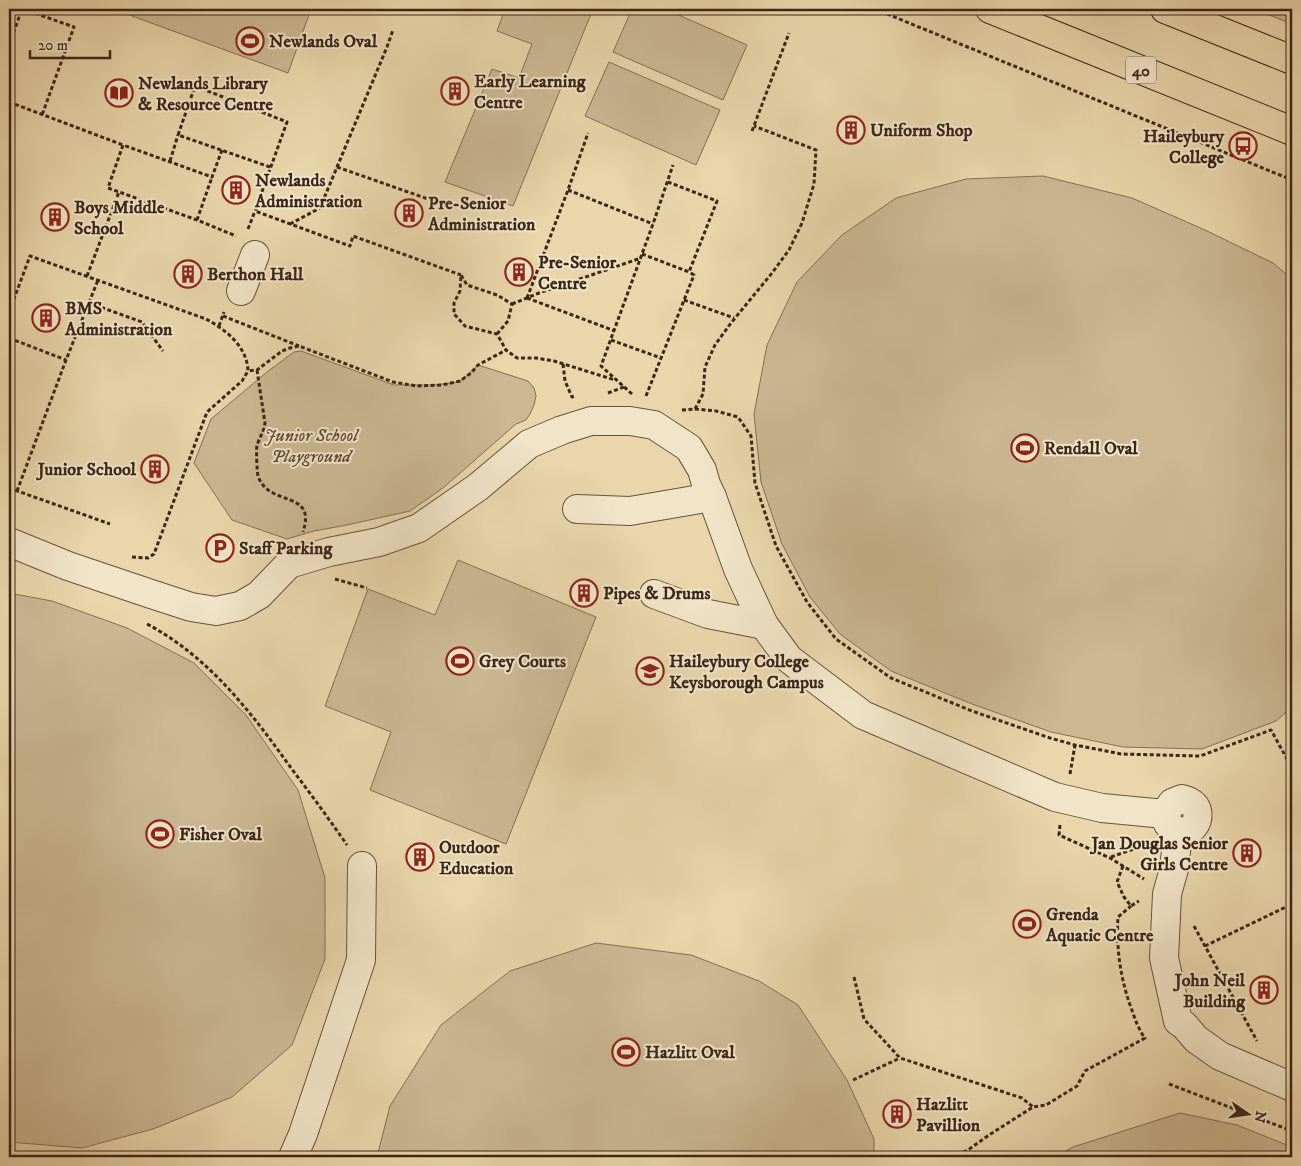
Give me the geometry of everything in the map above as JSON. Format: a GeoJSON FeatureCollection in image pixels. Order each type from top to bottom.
{"type":"FeatureCollection","features":[{"type":"Feature","properties":{"kind":"highway","name":"40"},"geometry":{"type":"LineString","coordinates":[[990,9],[1292,131]]}},
{"type":"Feature","properties":{"kind":"highway"},"geometry":{"type":"LineString","coordinates":[[1165,9],[1292,60]]}},
{"type":"Feature","properties":{"kind":"street"},"geometry":{"type":"LineString","coordinates":[[241,291],[249,241]]}},
{"type":"Feature","properties":{"kind":"street"},"geometry":{"type":"LineString","coordinates":[[9,542],[116,582],[191,607],[216,611],[240,606],[259,595],[290,564],[330,552],[379,542],[419,528],[478,487],[528,444],[591,421],[630,421],[654,425],[689,448],[702,470],[738,569],[764,625],[789,659],[863,715],[1055,797],[1172,823],[1174,869],[1167,894],[1164,958],[1178,1020],[1196,1039],[1220,1056],[1292,1087]]}},
{"type":"Feature","properties":{"kind":"street"},"geometry":{"type":"LineString","coordinates":[[577,509],[630,511],[712,497]]}},
{"type":"Feature","properties":{"kind":"street"},"geometry":{"type":"LineString","coordinates":[[654,594],[708,614],[764,625]]}},
{"type":"Feature","properties":{"kind":"street"},"geometry":{"type":"LineString","coordinates":[[293,1157],[303,1134],[361,960],[362,866]]}},
{"type":"Feature","properties":{"kind":"path"},"geometry":{"type":"LineString","coordinates":[[9,45],[23,9],[74,27],[42,115]]}},
{"type":"Feature","properties":{"kind":"path"},"geometry":{"type":"LineString","coordinates":[[875,9],[1292,180]]}},
{"type":"Feature","properties":{"kind":"path"},"geometry":{"type":"LineString","coordinates":[[290,224],[320,208],[388,47],[393,30]]}},
{"type":"Feature","properties":{"kind":"path"},"geometry":{"type":"LineString","coordinates":[[752,131],[789,33]]}},
{"type":"Feature","properties":{"kind":"path"},"geometry":{"type":"LineString","coordinates":[[123,145],[108,188],[249,241],[255,211],[287,122],[194,86],[170,161]]}},
{"type":"Feature","properties":{"kind":"path"},"geometry":{"type":"LineString","coordinates":[[9,102],[212,177]]}},
{"type":"Feature","properties":{"kind":"path"},"geometry":{"type":"LineString","coordinates":[[695,409],[703,394],[705,367],[715,344],[789,250],[802,223],[814,184],[816,150],[754,126]]}},
{"type":"Feature","properties":{"kind":"path"},"geometry":{"type":"LineString","coordinates":[[527,298],[588,133]]}},
{"type":"Feature","properties":{"kind":"path"},"geometry":{"type":"LineString","coordinates":[[178,135],[270,167]]}},
{"type":"Feature","properties":{"kind":"path"},"geometry":{"type":"LineString","coordinates":[[197,220],[222,150]]}},
{"type":"Feature","properties":{"kind":"path"},"geometry":{"type":"LineString","coordinates":[[633,395],[601,366],[642,256],[673,165]]}},
{"type":"Feature","properties":{"kind":"path"},"geometry":{"type":"LineString","coordinates":[[337,167],[428,199]]}},
{"type":"Feature","properties":{"kind":"path"},"geometry":{"type":"LineString","coordinates":[[668,182],[717,201],[690,272]]}},
{"type":"Feature","properties":{"kind":"path"},"geometry":{"type":"LineString","coordinates":[[568,190],[653,224]]}},
{"type":"Feature","properties":{"kind":"path"},"geometry":{"type":"LineString","coordinates":[[87,276],[119,192]]}},
{"type":"Feature","properties":{"kind":"path"},"geometry":{"type":"LineString","coordinates":[[255,211],[350,246],[353,236],[461,276],[467,285],[497,295],[512,304]]}},
{"type":"Feature","properties":{"kind":"path"},"geometry":{"type":"LineString","coordinates":[[9,312],[30,256],[206,319],[219,326],[231,336],[244,352],[248,362],[248,371],[242,381],[207,412],[154,554],[148,558],[127,558],[123,562],[116,582]]}},
{"type":"Feature","properties":{"kind":"path"},"geometry":{"type":"LineString","coordinates":[[512,304],[642,256],[690,272],[694,275],[644,401]]}},
{"type":"Feature","properties":{"kind":"path"},"geometry":{"type":"LineString","coordinates":[[461,276],[460,291],[454,302],[454,314],[465,326],[498,334],[506,350],[516,358],[536,358],[563,364],[618,381]]}},
{"type":"Feature","properties":{"kind":"path"},"geometry":{"type":"LineString","coordinates":[[17,491],[98,280]]}},
{"type":"Feature","properties":{"kind":"path"},"geometry":{"type":"LineString","coordinates":[[527,298],[615,331]]}},
{"type":"Feature","properties":{"kind":"path"},"geometry":{"type":"LineString","coordinates":[[684,300],[734,318]]}},
{"type":"Feature","properties":{"kind":"path"},"geometry":{"type":"LineString","coordinates":[[89,303],[142,322],[163,351]]}},
{"type":"Feature","properties":{"kind":"path"},"geometry":{"type":"LineString","coordinates":[[498,334],[508,322],[512,304]]}},
{"type":"Feature","properties":{"kind":"path"},"geometry":{"type":"LineString","coordinates":[[223,316],[393,382],[417,386],[442,385],[460,381],[478,365],[506,350]]}},
{"type":"Feature","properties":{"kind":"path"},"geometry":{"type":"LineString","coordinates":[[9,338],[66,360]]}},
{"type":"Feature","properties":{"kind":"path"},"geometry":{"type":"LineString","coordinates":[[611,340],[661,358]]}},
{"type":"Feature","properties":{"kind":"path"},"geometry":{"type":"LineString","coordinates":[[248,371],[257,370],[282,351],[299,346]]}},
{"type":"Feature","properties":{"kind":"path"},"geometry":{"type":"LineString","coordinates":[[563,364],[565,382],[572,397],[579,396]]}},
{"type":"Feature","properties":{"kind":"path"},"geometry":{"type":"LineString","coordinates":[[257,370],[265,423],[258,445],[258,476],[262,485],[270,493],[293,501],[303,509],[306,518],[303,532],[294,534]]}},
{"type":"Feature","properties":{"kind":"path"},"geometry":{"type":"LineString","coordinates":[[602,395],[624,387]]}},
{"type":"Feature","properties":{"kind":"path"},"geometry":{"type":"LineString","coordinates":[[676,411],[695,409],[716,410],[738,417],[751,436],[755,483],[776,546],[807,602],[836,639],[891,678],[972,711],[1075,745],[1121,754],[1200,756],[1271,730],[1292,768]]}},
{"type":"Feature","properties":{"kind":"path"},"geometry":{"type":"LineString","coordinates":[[9,488],[110,524]]}},
{"type":"Feature","properties":{"kind":"path"},"geometry":{"type":"LineString","coordinates":[[184,647],[208,666],[262,726],[362,866]]}},
{"type":"Feature","properties":{"kind":"path"},"geometry":{"type":"LineString","coordinates":[[1069,776],[1075,745]]}},
{"type":"Feature","properties":{"kind":"path"},"geometry":{"type":"LineString","coordinates":[[1059,835],[1110,858],[1146,880]]}},
{"type":"Feature","properties":{"kind":"path"},"geometry":{"type":"LineString","coordinates":[[1110,858],[1148,844]]}},
{"type":"Feature","properties":{"kind":"path"},"geometry":{"type":"LineString","coordinates":[[1124,866],[1118,882],[1124,897],[1132,906]]}},
{"type":"Feature","properties":{"kind":"path"},"geometry":{"type":"LineString","coordinates":[[951,1157],[968,1150],[1033,1108],[1046,1105],[1077,1086],[1085,1071],[1145,1038],[1128,1000],[1119,964],[1116,938],[1118,917],[1145,896]]}},
{"type":"Feature","properties":{"kind":"path"},"geometry":{"type":"LineString","coordinates":[[1205,946],[1292,904]]}},
{"type":"Feature","properties":{"kind":"path"},"geometry":{"type":"LineString","coordinates":[[1190,920],[1258,1042]]}},
{"type":"Feature","properties":{"kind":"path"},"geometry":{"type":"LineString","coordinates":[[854,977],[864,1018],[900,1058],[1022,1098],[1033,1108]]}},
{"type":"Feature","properties":{"kind":"path"},"geometry":{"type":"LineString","coordinates":[[853,1080],[900,1058]]}},
{"type":"Feature","properties":{"kind":"path"},"geometry":{"type":"LineString","coordinates":[[1169,1084],[1292,1132]]}},
{"type":"Feature","properties":{"kind":"green space","name":"Newlands Oval"},"geometry":{"type":"Polygon","coordinates":[[[113,9],[311,9],[288,73],[113,9]]]}},
{"type":"Feature","properties":{"kind":"green space"},"geometry":{"type":"Polygon","coordinates":[[[505,9],[593,9],[513,206],[445,182],[492,69],[519,78],[532,44],[497,31],[505,9]]]}},
{"type":"Feature","properties":{"kind":"green space"},"geometry":{"type":"Polygon","coordinates":[[[632,9],[665,9],[747,45],[723,100],[613,52],[632,9]]]}},
{"type":"Feature","properties":{"kind":"green space"},"geometry":{"type":"Polygon","coordinates":[[[1254,9],[1292,9],[1292,24],[1254,9]]]}},
{"type":"Feature","properties":{"kind":"green space"},"geometry":{"type":"Polygon","coordinates":[[[609,62],[720,110],[696,165],[585,116],[609,62]]]}},
{"type":"Feature","properties":{"kind":"green space","name":"Rendall Oval"},"geometry":{"type":"Polygon","coordinates":[[[1043,176],[1132,198],[1205,230],[1273,263],[1292,279],[1292,707],[1276,721],[1202,749],[1123,747],[1051,732],[972,704],[891,671],[840,634],[810,597],[782,544],[761,482],[754,414],[767,345],[797,282],[842,235],[896,198],[966,179],[1043,176]]]}},
{"type":"Feature","properties":{"kind":"green space","name":"Junior School Playground"},"geometry":{"type":"Polygon","coordinates":[[[301,351],[394,385],[453,383],[460,381],[478,365],[528,381],[534,388],[536,396],[534,405],[526,420],[516,424],[443,488],[410,511],[314,531],[287,539],[232,520],[194,463],[211,419],[267,372],[294,352],[301,351]]]}},
{"type":"Feature","properties":{"kind":"green space","name":"Grey Courts"},"geometry":{"type":"Polygon","coordinates":[[[458,560],[596,617],[506,844],[370,790],[391,732],[325,706],[368,589],[435,615],[458,560]]]}},
{"type":"Feature","properties":{"kind":"green space","name":"Fisher Oval"},"geometry":{"type":"Polygon","coordinates":[[[9,593],[52,601],[127,628],[194,663],[246,715],[298,790],[325,878],[325,959],[292,1045],[232,1097],[153,1129],[82,1148],[9,1142],[9,593]]]}},
{"type":"Feature","properties":{"kind":"green space","name":"Hazlitt Oval"},"geometry":{"type":"Polygon","coordinates":[[[596,943],[691,955],[759,981],[798,1005],[847,1080],[874,1139],[874,1157],[377,1157],[390,1106],[441,1025],[510,971],[596,943]]]}},
{"type":"Feature","properties":{"kind":"green space"},"geometry":{"type":"Polygon","coordinates":[[[1180,1113],[1237,1125],[1292,1147],[1292,1157],[1055,1157],[1073,1147],[1180,1113]]]}},
{"type":"Feature","properties":{"kind":"place","name":"Newlands Oval"},"geometry":{"type":"Point","coordinates":[250,41]}},
{"type":"Feature","properties":{"kind":"place","name":"Early Learning Centre"},"geometry":{"type":"Point","coordinates":[455,91]}},
{"type":"Feature","properties":{"kind":"place","name":"Newlands Library & Resource Centre"},"geometry":{"type":"Point","coordinates":[119,93]}},
{"type":"Feature","properties":{"kind":"place","name":"Uniform Shop"},"geometry":{"type":"Point","coordinates":[851,130]}},
{"type":"Feature","properties":{"kind":"place","name":"Haileybury College"},"geometry":{"type":"Point","coordinates":[1243,146]}},
{"type":"Feature","properties":{"kind":"place","name":"Newlands Administration"},"geometry":{"type":"Point","coordinates":[236,190]}},
{"type":"Feature","properties":{"kind":"place","name":"Pre-Senior Administration"},"geometry":{"type":"Point","coordinates":[409,213]}},
{"type":"Feature","properties":{"kind":"place","name":"Boys Middle School"},"geometry":{"type":"Point","coordinates":[55,217]}},
{"type":"Feature","properties":{"kind":"place","name":"Pre-Senior Centre"},"geometry":{"type":"Point","coordinates":[519,272]}},
{"type":"Feature","properties":{"kind":"place","name":"Berthon Hall"},"geometry":{"type":"Point","coordinates":[188,274]}},
{"type":"Feature","properties":{"kind":"place","name":"BMS Administration"},"geometry":{"type":"Point","coordinates":[46,318]}},
{"type":"Feature","properties":{"kind":"place","name":"Rendall Oval"},"geometry":{"type":"Point","coordinates":[1025,448]}},
{"type":"Feature","properties":{"kind":"place","name":"Junior School"},"geometry":{"type":"Point","coordinates":[155,469]}},
{"type":"Feature","properties":{"kind":"place","name":"Staff Parking"},"geometry":{"type":"Point","coordinates":[220,548]}},
{"type":"Feature","properties":{"kind":"place","name":"Pipes & Drums"},"geometry":{"type":"Point","coordinates":[584,593]}},
{"type":"Feature","properties":{"kind":"place","name":"Grey Courts"},"geometry":{"type":"Point","coordinates":[460,661]}},
{"type":"Feature","properties":{"kind":"place","name":"Haileybury College Keysborough Campus"},"geometry":{"type":"Point","coordinates":[650,671]}},
{"type":"Feature","properties":{"kind":"place","name":"Fisher Oval"},"geometry":{"type":"Point","coordinates":[160,834]}},
{"type":"Feature","properties":{"kind":"place","name":"Jan Douglas Senior Girls Centre"},"geometry":{"type":"Point","coordinates":[1247,853]}},
{"type":"Feature","properties":{"kind":"place","name":"Outdoor Education"},"geometry":{"type":"Point","coordinates":[420,857]}},
{"type":"Feature","properties":{"kind":"place","name":"Grenda Aquatic Centre"},"geometry":{"type":"Point","coordinates":[1027,924]}},
{"type":"Feature","properties":{"kind":"place","name":"John Neil Building"},"geometry":{"type":"Point","coordinates":[1264,990]}},
{"type":"Feature","properties":{"kind":"place","name":"Hazlitt Oval"},"geometry":{"type":"Point","coordinates":[626,1052]}},
{"type":"Feature","properties":{"kind":"place","name":"Hazlitt Pavillion"},"geometry":{"type":"Point","coordinates":[897,1114]}}]}
